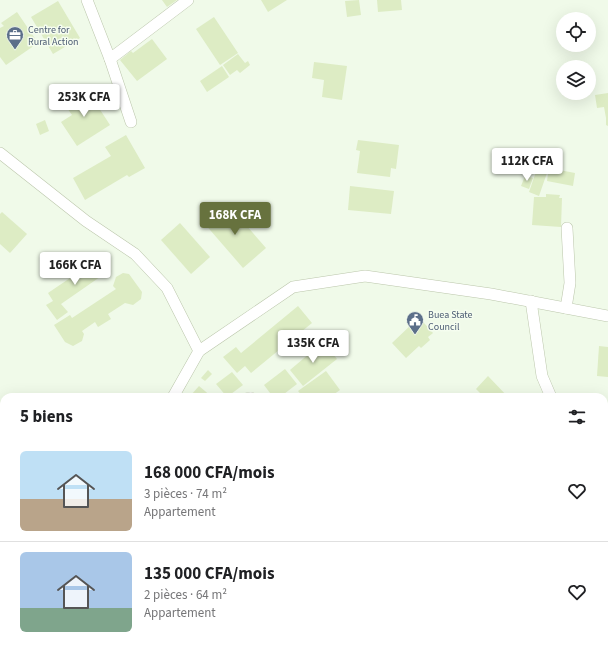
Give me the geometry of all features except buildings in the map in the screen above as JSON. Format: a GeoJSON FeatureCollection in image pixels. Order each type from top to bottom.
{"type":"FeatureCollection","features":[{"type":"Feature","properties":{"kind":"street"},"geometry":{"type":"LineString","coordinates":[[87,0],[110,59],[131,122]]}},
{"type":"Feature","properties":{"kind":"street"},"geometry":{"type":"LineString","coordinates":[[110,59],[188,0]]}},
{"type":"Feature","properties":{"kind":"street"},"geometry":{"type":"LineString","coordinates":[[0,153],[86,222],[135,254],[167,288],[200,351]]}},
{"type":"Feature","properties":{"kind":"street"},"geometry":{"type":"LineString","coordinates":[[566,308],[570,283],[568,228]]}},
{"type":"Feature","properties":{"kind":"street"},"geometry":{"type":"LineString","coordinates":[[175,393],[200,351],[293,287],[365,276],[531,301],[608,316]]}},
{"type":"Feature","properties":{"kind":"street"},"geometry":{"type":"LineString","coordinates":[[531,301],[542,376],[549,393]]}},
{"type":"Feature","properties":{"kind":"place","name":"Centre for Rural Action"},"geometry":{"type":"Point","coordinates":[15,50]}},
{"type":"Feature","properties":{"kind":"place","name":"Buea State Council"},"geometry":{"type":"Point","coordinates":[415,335]}}]}
